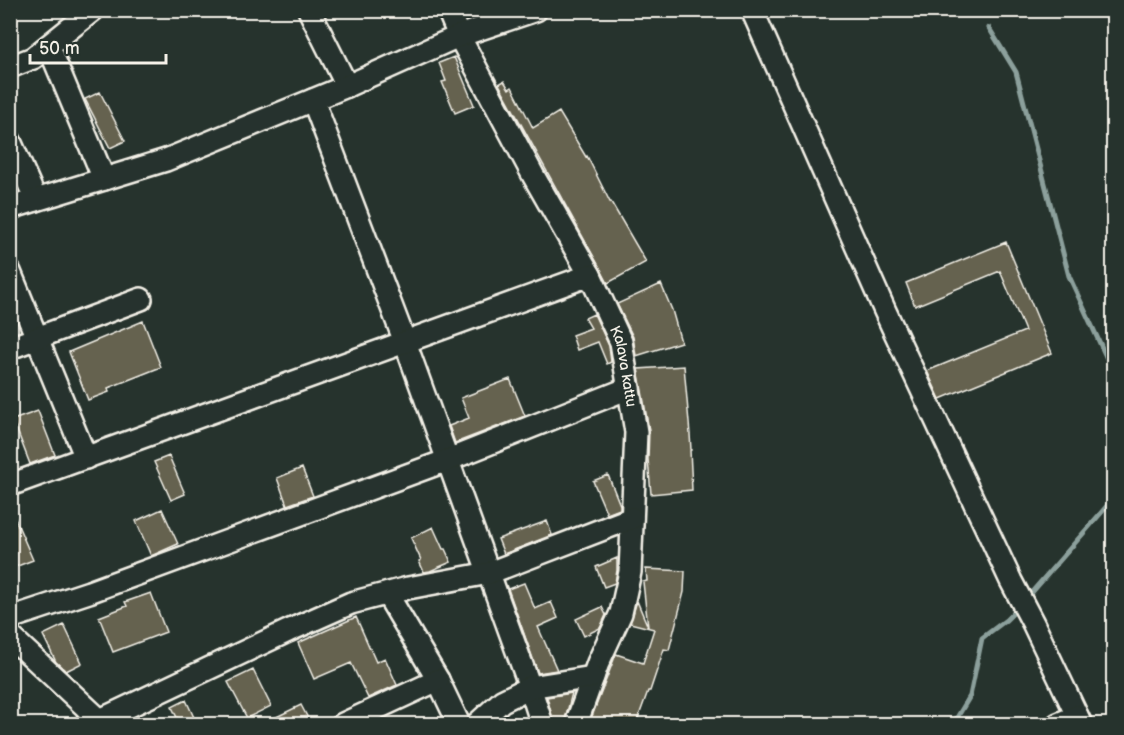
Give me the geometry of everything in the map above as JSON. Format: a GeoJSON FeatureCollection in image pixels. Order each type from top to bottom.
{"type":"FeatureCollection","features":[{"type":"Feature","properties":{"kind":"street"},"geometry":{"type":"LineString","coordinates":[[309,10],[347,86]]}},
{"type":"Feature","properties":{"kind":"street","name":"Kalava kattu"},"geometry":{"type":"LineString","coordinates":[[448,10],[459,36],[533,175],[590,275],[621,342],[636,432],[630,572],[621,613],[593,677],[576,724]]}},
{"type":"Feature","properties":{"kind":"street"},"geometry":{"type":"LineString","coordinates":[[10,208],[166,160],[347,86],[459,36],[536,10]]}},
{"type":"Feature","properties":{"kind":"street"},"geometry":{"type":"LineString","coordinates":[[752,10],[885,311],[1011,581],[1033,622],[1072,722]]}},
{"type":"Feature","properties":{"kind":"street"},"geometry":{"type":"LineString","coordinates":[[10,67],[33,58],[49,47],[85,13]]}},
{"type":"Feature","properties":{"kind":"street"},"geometry":{"type":"LineString","coordinates":[[49,47],[104,179]]}},
{"type":"Feature","properties":{"kind":"street"},"geometry":{"type":"LineString","coordinates":[[313,100],[405,342],[542,724]]}},
{"type":"Feature","properties":{"kind":"street"},"geometry":{"type":"LineString","coordinates":[[10,141],[36,200]]}},
{"type":"Feature","properties":{"kind":"street"},"geometry":{"type":"LineString","coordinates":[[10,272],[86,458]]}},
{"type":"Feature","properties":{"kind":"street"},"geometry":{"type":"LineString","coordinates":[[10,485],[590,275]]}},
{"type":"Feature","properties":{"kind":"street"},"geometry":{"type":"LineString","coordinates":[[10,348],[141,299]]}},
{"type":"Feature","properties":{"kind":"street"},"geometry":{"type":"LineString","coordinates":[[10,618],[89,592],[448,460],[629,388]]}},
{"type":"Feature","properties":{"kind":"street"},"geometry":{"type":"LineString","coordinates":[[10,636],[97,723],[351,603],[408,588],[489,573],[632,518]]}},
{"type":"Feature","properties":{"kind":"street"},"geometry":{"type":"LineString","coordinates":[[387,594],[438,680],[459,724]]}},
{"type":"Feature","properties":{"kind":"street"},"geometry":{"type":"LineString","coordinates":[[477,724],[502,701],[530,687],[593,677]]}},
{"type":"Feature","properties":{"kind":"street"},"geometry":{"type":"LineString","coordinates":[[343,724],[438,680]]}},
{"type":"Feature","properties":{"kind":"building"},"geometry":{"type":"Polygon","coordinates":[[[454,57],[474,105],[455,113],[442,82],[446,81],[439,63],[454,57]]]}},
{"type":"Feature","properties":{"kind":"building"},"geometry":{"type":"Polygon","coordinates":[[[504,81],[509,89],[512,87],[533,128],[559,112],[587,156],[610,202],[646,262],[608,283],[499,84],[504,81]]]}},
{"type":"Feature","properties":{"kind":"building"},"geometry":{"type":"Polygon","coordinates":[[[100,92],[125,141],[110,148],[85,99],[100,92]]]}},
{"type":"Feature","properties":{"kind":"building"},"geometry":{"type":"Polygon","coordinates":[[[1006,242],[1052,353],[940,399],[927,371],[1025,331],[1000,271],[915,306],[906,283],[1006,242]]]}},
{"type":"Feature","properties":{"kind":"building"},"geometry":{"type":"Polygon","coordinates":[[[661,284],[672,310],[681,342],[636,356],[633,337],[617,304],[661,284]]]}},
{"type":"Feature","properties":{"kind":"building"},"geometry":{"type":"Polygon","coordinates":[[[594,314],[609,346],[611,362],[607,364],[598,342],[577,350],[572,335],[591,328],[585,318],[594,314]]]}},
{"type":"Feature","properties":{"kind":"building"},"geometry":{"type":"Polygon","coordinates":[[[143,321],[161,367],[108,388],[109,392],[88,400],[69,352],[143,321]]]}},
{"type":"Feature","properties":{"kind":"building"},"geometry":{"type":"Polygon","coordinates":[[[684,366],[692,490],[651,494],[648,459],[649,430],[638,369],[684,366]]]}},
{"type":"Feature","properties":{"kind":"building"},"geometry":{"type":"Polygon","coordinates":[[[510,379],[525,416],[455,443],[449,426],[469,418],[461,398],[510,379]]]}},
{"type":"Feature","properties":{"kind":"building"},"geometry":{"type":"Polygon","coordinates":[[[38,411],[55,455],[30,464],[13,420],[38,411]]]}},
{"type":"Feature","properties":{"kind":"building"},"geometry":{"type":"Polygon","coordinates":[[[169,456],[185,494],[171,500],[154,462],[169,456]]]}},
{"type":"Feature","properties":{"kind":"building"},"geometry":{"type":"Polygon","coordinates":[[[302,468],[313,496],[287,505],[277,478],[302,468]]]}},
{"type":"Feature","properties":{"kind":"building"},"geometry":{"type":"Polygon","coordinates":[[[608,475],[620,509],[607,514],[593,481],[608,475]]]}},
{"type":"Feature","properties":{"kind":"building"},"geometry":{"type":"Polygon","coordinates":[[[10,507],[33,560],[10,569],[10,507]]]}},
{"type":"Feature","properties":{"kind":"building"},"geometry":{"type":"Polygon","coordinates":[[[162,509],[178,544],[151,556],[136,521],[162,509]]]}},
{"type":"Feature","properties":{"kind":"building"},"geometry":{"type":"Polygon","coordinates":[[[547,521],[552,535],[504,554],[498,539],[547,521]]]}},
{"type":"Feature","properties":{"kind":"building"},"geometry":{"type":"Polygon","coordinates":[[[433,527],[451,562],[424,572],[411,538],[433,527]]]}},
{"type":"Feature","properties":{"kind":"building"},"geometry":{"type":"Polygon","coordinates":[[[617,558],[615,583],[604,587],[596,567],[617,558]]]}},
{"type":"Feature","properties":{"kind":"building"},"geometry":{"type":"Polygon","coordinates":[[[646,569],[685,571],[684,592],[669,650],[664,649],[636,724],[589,724],[616,654],[643,663],[654,629],[630,623],[637,601],[648,627],[643,582],[647,581],[646,569]]]}},
{"type":"Feature","properties":{"kind":"building"},"geometry":{"type":"Polygon","coordinates":[[[524,583],[535,609],[551,602],[558,618],[538,627],[557,670],[538,673],[508,589],[524,583]]]}},
{"type":"Feature","properties":{"kind":"building"},"geometry":{"type":"Polygon","coordinates":[[[151,593],[166,632],[113,652],[99,617],[127,606],[125,602],[151,593]]]}},
{"type":"Feature","properties":{"kind":"building"},"geometry":{"type":"Polygon","coordinates":[[[602,607],[606,615],[600,628],[584,636],[576,619],[602,607]]]}},
{"type":"Feature","properties":{"kind":"building"},"geometry":{"type":"Polygon","coordinates":[[[356,617],[376,662],[385,658],[397,685],[368,698],[351,663],[314,679],[298,643],[356,617]]]}},
{"type":"Feature","properties":{"kind":"building"},"geometry":{"type":"Polygon","coordinates":[[[64,625],[82,663],[66,671],[56,662],[43,635],[64,625]]]}},
{"type":"Feature","properties":{"kind":"building"},"geometry":{"type":"Polygon","coordinates":[[[253,670],[271,706],[247,718],[228,682],[253,670]]]}},
{"type":"Feature","properties":{"kind":"building"},"geometry":{"type":"Polygon","coordinates":[[[572,693],[564,724],[554,724],[547,697],[572,693]]]}},
{"type":"Feature","properties":{"kind":"building"},"geometry":{"type":"Polygon","coordinates":[[[186,700],[197,724],[180,724],[172,707],[186,700]]]}},
{"type":"Feature","properties":{"kind":"building"},"geometry":{"type":"Polygon","coordinates":[[[301,705],[311,724],[262,724],[301,705]]]}},
{"type":"Feature","properties":{"kind":"waterway"},"geometry":{"type":"LineString","coordinates":[[989,28],[1016,72],[1069,276],[1114,374]]}},
{"type":"Feature","properties":{"kind":"waterway"},"geometry":{"type":"LineString","coordinates":[[1026,599],[1114,498]]}},
{"type":"Feature","properties":{"kind":"waterway"},"geometry":{"type":"LineString","coordinates":[[937,724],[955,721],[970,696],[982,638],[1020,606]]}}]}
